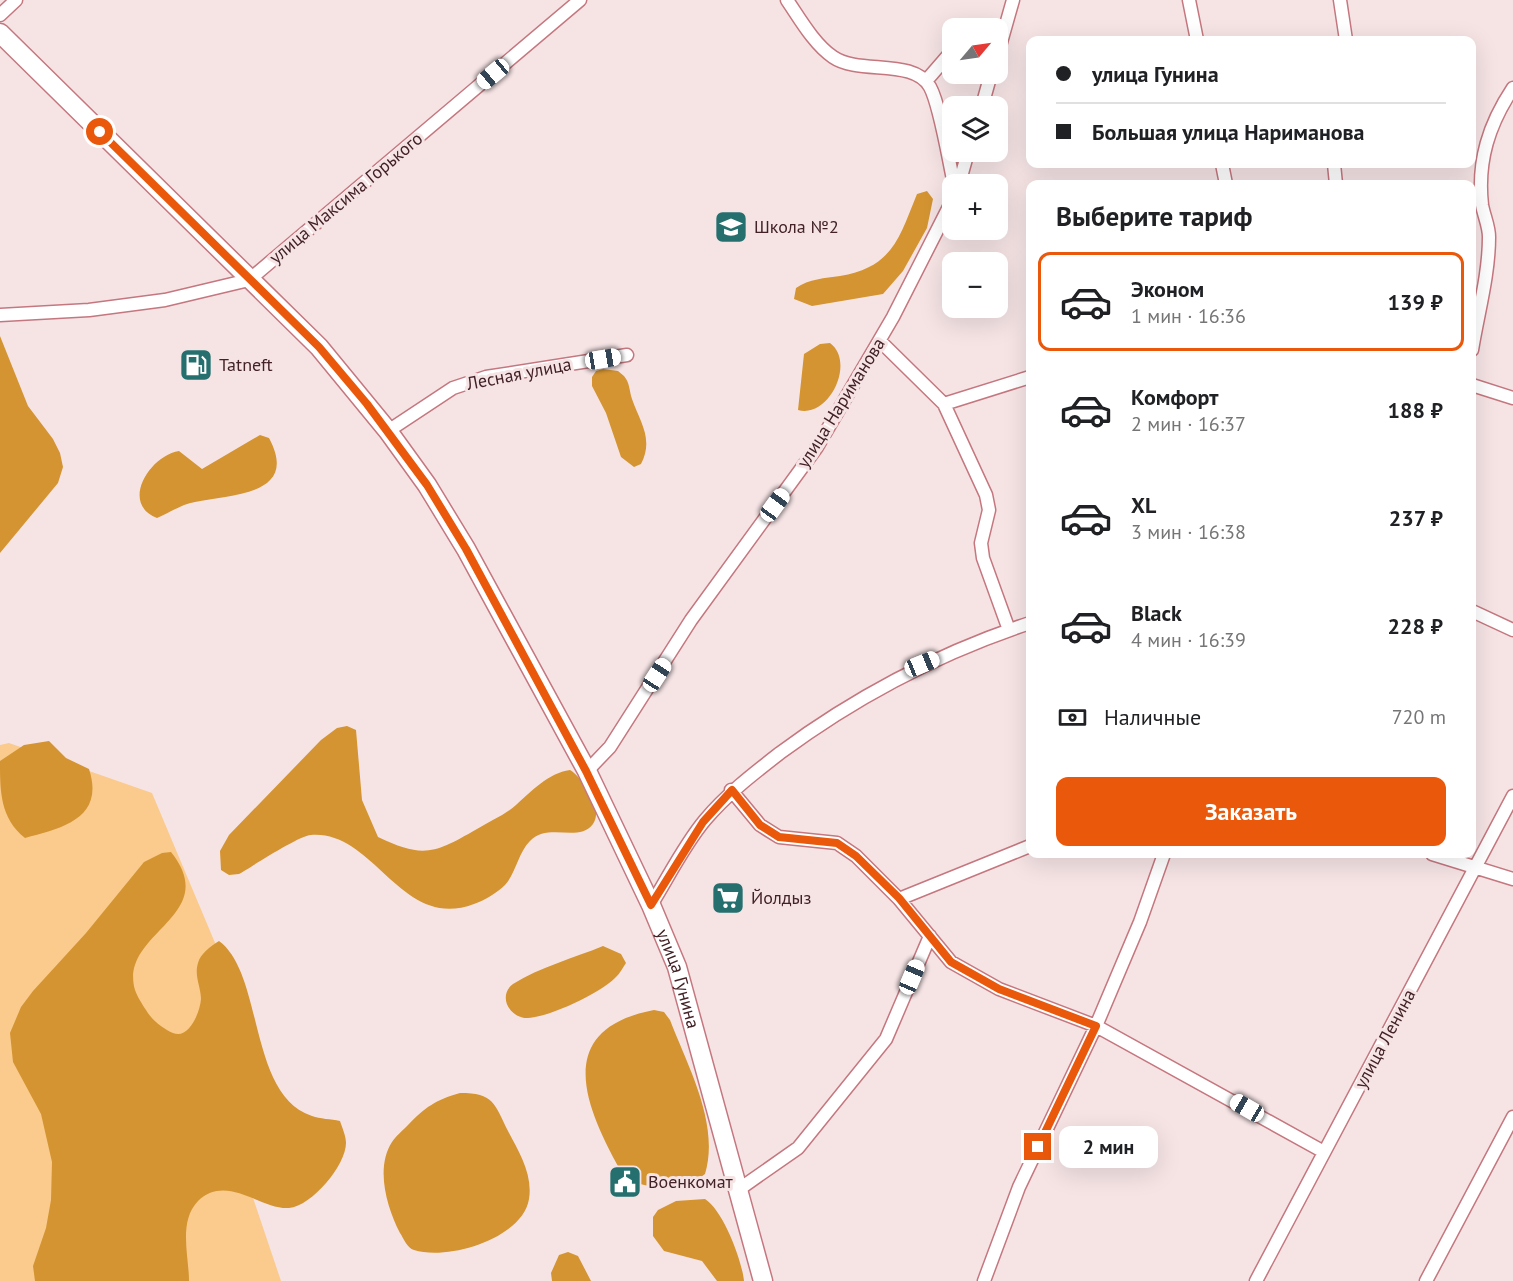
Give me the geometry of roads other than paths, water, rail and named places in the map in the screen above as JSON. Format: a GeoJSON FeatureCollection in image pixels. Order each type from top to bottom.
{"type":"FeatureCollection","features":[{"type":"Feature","properties":{"kind":"main road","name":"улица Гунина"},"geometry":{"type":"LineString","coordinates":[[0,33],[319,347],[388,431],[427,485],[466,549],[586,771],[651,905],[676,967],[764,1281]]}},
{"type":"Feature","properties":{"kind":"street"},"geometry":{"type":"LineString","coordinates":[[0,15],[16,0]]}},
{"type":"Feature","properties":{"kind":"street","name":"улица Максима Горького"},"geometry":{"type":"LineString","coordinates":[[0,315],[89,310],[165,300],[249,280],[580,0]]}},
{"type":"Feature","properties":{"kind":"street"},"geometry":{"type":"LineString","coordinates":[[787,0],[821,47],[833,57],[856,65],[909,71],[926,81],[933,94],[952,174]]}},
{"type":"Feature","properties":{"kind":"street"},"geometry":{"type":"LineString","coordinates":[[1008,18],[1013,0]]}},
{"type":"Feature","properties":{"kind":"street"},"geometry":{"type":"LineString","coordinates":[[1189,0],[1196,36]]}},
{"type":"Feature","properties":{"kind":"street"},"geometry":{"type":"LineString","coordinates":[[1340,0],[1345,36]]}},
{"type":"Feature","properties":{"kind":"street"},"geometry":{"type":"LineString","coordinates":[[926,81],[942,63]]}},
{"type":"Feature","properties":{"kind":"street"},"geometry":{"type":"LineString","coordinates":[[1476,327],[1490,234],[1482,205],[1482,162],[1494,117],[1513,88]]}},
{"type":"Feature","properties":{"kind":"street","name":"улица Нариманова"},"geometry":{"type":"LineString","coordinates":[[586,771],[610,747],[692,620],[816,447],[880,341],[942,220]]}},
{"type":"Feature","properties":{"kind":"street"},"geometry":{"type":"LineString","coordinates":[[880,341],[944,404],[986,495],[989,510],[981,543],[983,558],[1009,630]]}},
{"type":"Feature","properties":{"kind":"street","name":"Лесная улица"},"geometry":{"type":"LineString","coordinates":[[388,431],[453,388],[486,377],[627,355]]}},
{"type":"Feature","properties":{"kind":"street"},"geometry":{"type":"LineString","coordinates":[[944,404],[1026,378]]}},
{"type":"Feature","properties":{"kind":"street"},"geometry":{"type":"LineString","coordinates":[[1476,386],[1513,398]]}},
{"type":"Feature","properties":{"kind":"street"},"geometry":{"type":"LineString","coordinates":[[1476,613],[1513,630]]}},
{"type":"Feature","properties":{"kind":"street"},"geometry":{"type":"LineString","coordinates":[[651,905],[703,822],[732,790],[837,712],[922,664],[1026,624]]}},
{"type":"Feature","properties":{"kind":"street"},"geometry":{"type":"LineString","coordinates":[[732,790],[760,825],[779,837],[837,843],[856,856],[899,898],[951,962],[999,989],[1096,1026],[1324,1152]]}},
{"type":"Feature","properties":{"kind":"street","name":"улица Ленина"},"geometry":{"type":"LineString","coordinates":[[1256,1281],[1513,796]]}},
{"type":"Feature","properties":{"kind":"street"},"geometry":{"type":"LineString","coordinates":[[899,898],[1026,848]]}},
{"type":"Feature","properties":{"kind":"street"},"geometry":{"type":"LineString","coordinates":[[984,1281],[1019,1187],[1096,1026],[1140,922],[1163,858]]}},
{"type":"Feature","properties":{"kind":"street"},"geometry":{"type":"LineString","coordinates":[[1446,858],[1513,879]]}},
{"type":"Feature","properties":{"kind":"street"},"geometry":{"type":"LineString","coordinates":[[738,1190],[798,1148],[886,1039],[930,936]]}},
{"type":"Feature","properties":{"kind":"street"},"geometry":{"type":"LineString","coordinates":[[1426,1281],[1513,1117]]}},
{"type":"Feature","properties":{"kind":"place","name":"Школа №2"},"geometry":{"type":"Point","coordinates":[731,227]}},
{"type":"Feature","properties":{"kind":"place","name":"Tatneft"},"geometry":{"type":"Point","coordinates":[196,365]}},
{"type":"Feature","properties":{"kind":"place","name":"Йолдыз"},"geometry":{"type":"Point","coordinates":[728,898]}},
{"type":"Feature","properties":{"kind":"place","name":"Военкомат"},"geometry":{"type":"Point","coordinates":[625,1182]}}]}
